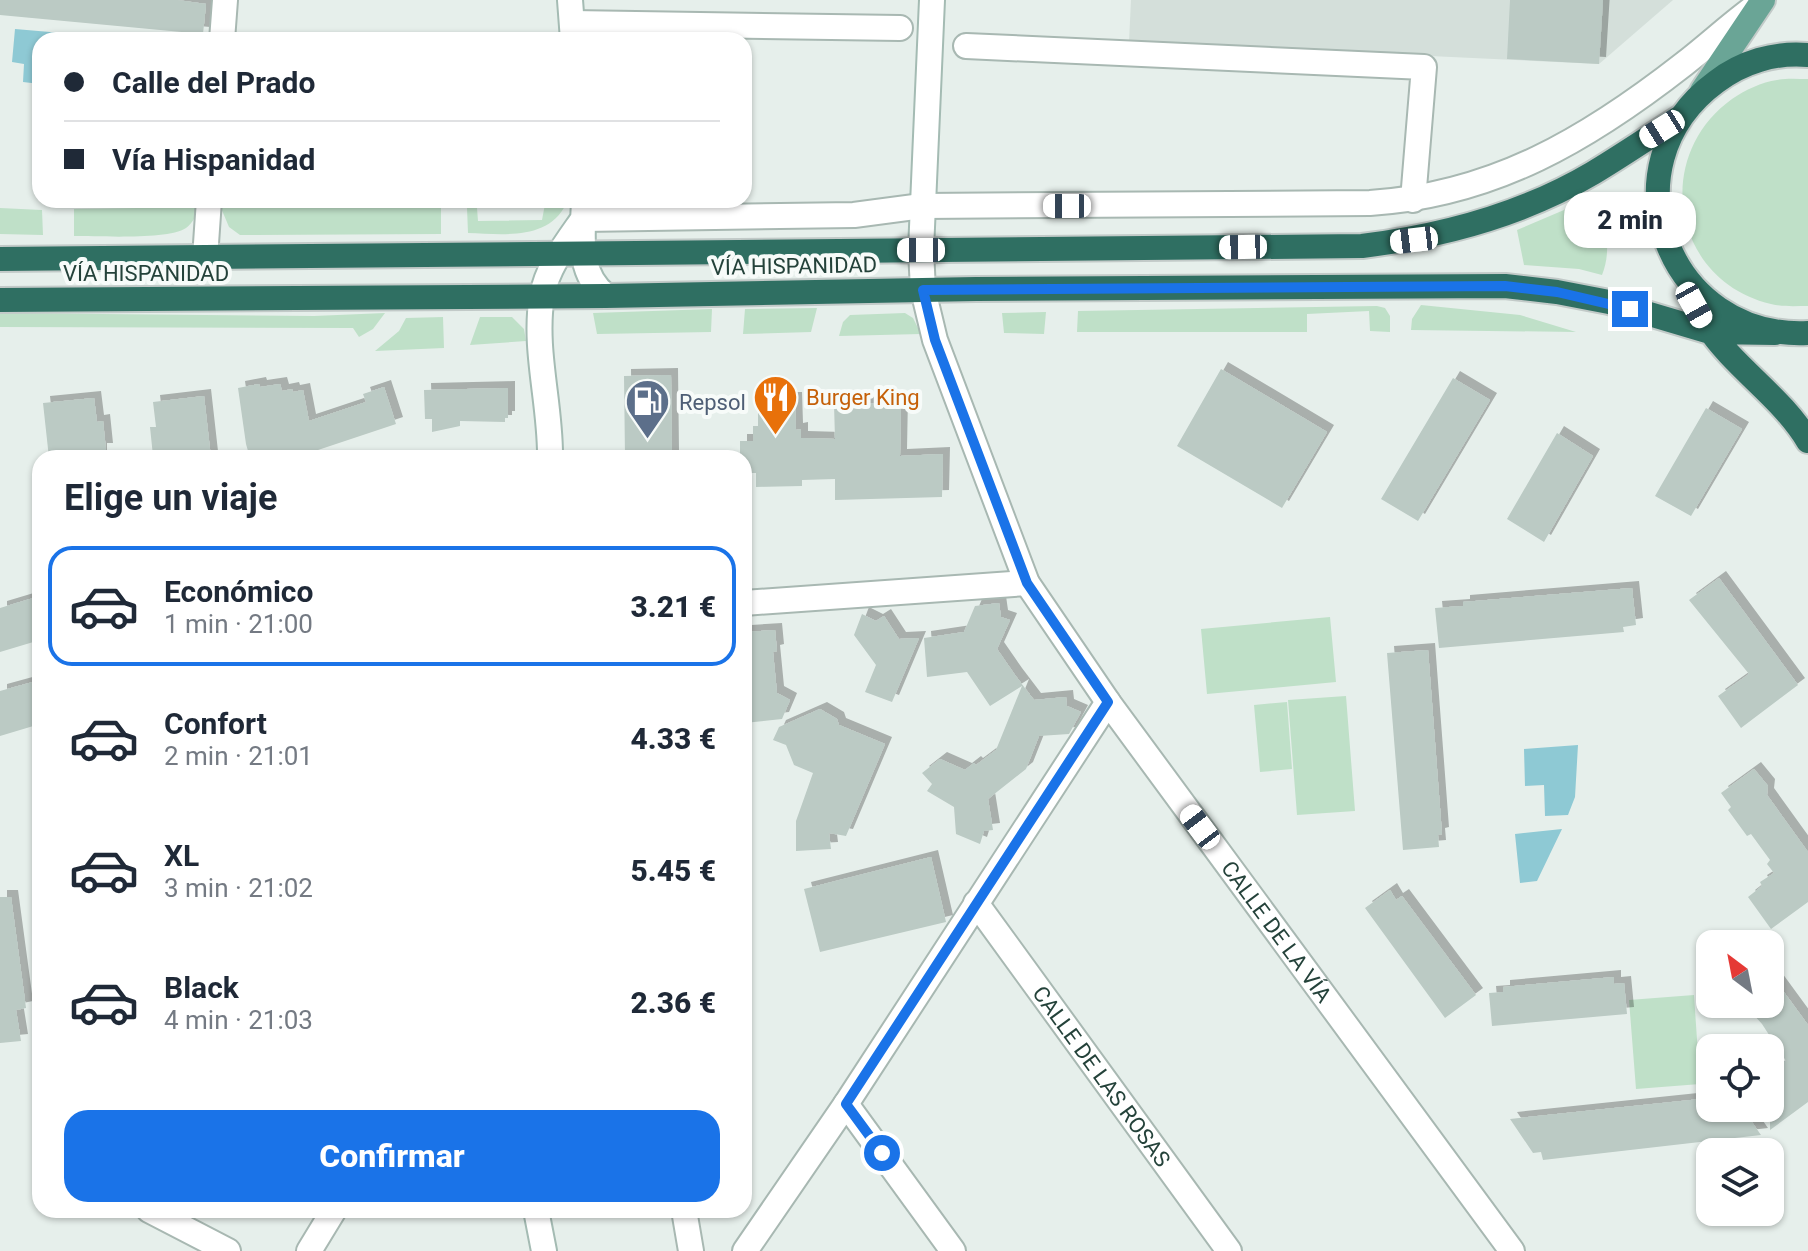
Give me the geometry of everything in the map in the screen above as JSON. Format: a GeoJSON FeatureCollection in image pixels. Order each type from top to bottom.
{"type":"FeatureCollection","features":[{"type":"Feature","properties":{"kind":"highway"},"geometry":{"type":"LineString","coordinates":[[1808,55],[1781,55],[1759,60],[1728,73],[1702,92],[1681,117],[1662,160],[1658,206],[1662,229],[1694,305],[1710,332],[1727,353],[1780,403],[1808,441]]}},
{"type":"Feature","properties":{"kind":"highway","name":"VÍA HISPANIDAD"},"geometry":{"type":"LineString","coordinates":[[0,259],[1362,246],[1414,240],[1468,227],[1513,211],[1591,174],[1681,117]]}},
{"type":"Feature","properties":{"kind":"highway"},"geometry":{"type":"LineString","coordinates":[[1681,272],[1721,311],[1751,326],[1775,333]]}},
{"type":"Feature","properties":{"kind":"highway","name":"VÍA HISPANIDAD"},"geometry":{"type":"LineString","coordinates":[[0,300],[1505,286],[1609,302],[1710,332],[1808,333]]}},
{"type":"Feature","properties":{"kind":"main road"},"geometry":{"type":"LineString","coordinates":[[1702,92],[1762,2]]}},
{"type":"Feature","properties":{"kind":"street"},"geometry":{"type":"LineString","coordinates":[[223,32],[225,0]]}},
{"type":"Feature","properties":{"kind":"street","name":"CALLE DE LA VÍA"},"geometry":{"type":"LineString","coordinates":[[932,0],[922,206],[923,290],[935,340],[1027,583],[1108,702],[1512,1251]]}},
{"type":"Feature","properties":{"kind":"street"},"geometry":{"type":"LineString","coordinates":[[549,450],[541,343],[542,295],[572,253],[583,209],[854,215],[922,206],[1370,203],[1413,200],[1481,183],[1542,157],[1633,101],[1762,2]]}},
{"type":"Feature","properties":{"kind":"street"},"geometry":{"type":"LineString","coordinates":[[572,21],[900,28]]}},
{"type":"Feature","properties":{"kind":"street"},"geometry":{"type":"LineString","coordinates":[[966,46],[1424,67],[1413,200]]}},
{"type":"Feature","properties":{"kind":"street"},"geometry":{"type":"LineString","coordinates":[[1682,65],[1759,60]]}},
{"type":"Feature","properties":{"kind":"street"},"geometry":{"type":"LineString","coordinates":[[205,258],[208,208]]}},
{"type":"Feature","properties":{"kind":"street"},"geometry":{"type":"LineString","coordinates":[[572,253],[606,296]]}},
{"type":"Feature","properties":{"kind":"street"},"geometry":{"type":"LineString","coordinates":[[752,602],[1027,583]]}},
{"type":"Feature","properties":{"kind":"street"},"geometry":{"type":"LineString","coordinates":[[745,1251],[846,1104],[1108,702]]}},
{"type":"Feature","properties":{"kind":"street","name":"CALLE DE LAS ROSAS"},"geometry":{"type":"LineString","coordinates":[[976,903],[1229,1251]]}},
{"type":"Feature","properties":{"kind":"street"},"geometry":{"type":"LineString","coordinates":[[846,1104],[953,1251]]}},
{"type":"Feature","properties":{"kind":"street"},"geometry":{"type":"LineString","coordinates":[[164,1218],[228,1251]]}},
{"type":"Feature","properties":{"kind":"street"},"geometry":{"type":"LineString","coordinates":[[309,1251],[329,1218]]}},
{"type":"Feature","properties":{"kind":"street"},"geometry":{"type":"LineString","coordinates":[[538,1218],[544,1251]]}},
{"type":"Feature","properties":{"kind":"street"},"geometry":{"type":"LineString","coordinates":[[685,1218],[691,1251]]}},
{"type":"Feature","properties":{"kind":"shaded area"},"geometry":{"type":"Polygon","coordinates":[[[1131,0],[1673,0],[1599,64],[1129,42],[1131,0]]]}},
{"type":"Feature","properties":{"kind":"green space"},"geometry":{"type":"Polygon","coordinates":[[[1808,79],[1808,306],[1780,306],[1738,291],[1712,270],[1694,244],[1684,215],[1683,183],[1690,152],[1706,124],[1732,99],[1765,83],[1808,79]]]}},
{"type":"Feature","properties":{"kind":"green space"},"geometry":{"type":"Polygon","coordinates":[[[1590,194],[1606,233],[1607,254],[1602,275],[1579,269],[1524,265],[1517,230],[1564,210],[1590,194]]]}},
{"type":"Feature","properties":{"kind":"green space"},"geometry":{"type":"Polygon","coordinates":[[[0,208],[42,210],[43,235],[0,234],[0,208]]]}},
{"type":"Feature","properties":{"kind":"green space"},"geometry":{"type":"Polygon","coordinates":[[[199,208],[191,224],[177,232],[133,236],[74,236],[74,209],[199,208]]]}},
{"type":"Feature","properties":{"kind":"green space"},"geometry":{"type":"Polygon","coordinates":[[[221,208],[441,208],[441,234],[240,235],[229,227],[221,208]]]}},
{"type":"Feature","properties":{"kind":"green space"},"geometry":{"type":"Polygon","coordinates":[[[467,208],[477,208],[478,221],[542,220],[544,208],[563,208],[558,216],[536,230],[509,234],[468,233],[467,208]]]}},
{"type":"Feature","properties":{"kind":"green space"},"geometry":{"type":"Polygon","coordinates":[[[1421,305],[1520,315],[1576,332],[1411,330],[1412,319],[1421,305]]]}},
{"type":"Feature","properties":{"kind":"green space"},"geometry":{"type":"Polygon","coordinates":[[[817,308],[811,332],[743,334],[745,309],[817,308]]]}},
{"type":"Feature","properties":{"kind":"green space"},"geometry":{"type":"Polygon","coordinates":[[[1385,308],[1390,316],[1390,332],[1370,331],[1369,311],[1307,314],[1307,332],[1077,332],[1078,311],[1385,308]]]}},
{"type":"Feature","properties":{"kind":"green space"},"geometry":{"type":"Polygon","coordinates":[[[712,309],[711,332],[597,334],[593,313],[712,309]]]}},
{"type":"Feature","properties":{"kind":"green space"},"geometry":{"type":"Polygon","coordinates":[[[1046,312],[1044,334],[1004,333],[1002,313],[1046,312]]]}},
{"type":"Feature","properties":{"kind":"green space"},"geometry":{"type":"Polygon","coordinates":[[[0,313],[314,316],[385,313],[373,329],[359,337],[353,328],[0,327],[0,313]]]}},
{"type":"Feature","properties":{"kind":"green space"},"geometry":{"type":"Polygon","coordinates":[[[905,313],[913,318],[921,334],[839,336],[843,322],[850,315],[905,313]]]}},
{"type":"Feature","properties":{"kind":"green space"},"geometry":{"type":"Polygon","coordinates":[[[443,317],[444,348],[375,351],[399,331],[406,318],[443,317]]]}},
{"type":"Feature","properties":{"kind":"green space"},"geometry":{"type":"Polygon","coordinates":[[[480,317],[512,317],[524,329],[526,341],[470,345],[480,317]]]}},
{"type":"Feature","properties":{"kind":"green space"},"geometry":{"type":"Polygon","coordinates":[[[1330,617],[1336,682],[1207,694],[1201,629],[1330,617]]]}},
{"type":"Feature","properties":{"kind":"green space"},"geometry":{"type":"Polygon","coordinates":[[[1346,696],[1355,811],[1297,815],[1288,700],[1346,696]]]}},
{"type":"Feature","properties":{"kind":"green space"},"geometry":{"type":"Polygon","coordinates":[[[1287,702],[1292,769],[1260,772],[1254,705],[1287,702]]]}},
{"type":"Feature","properties":{"kind":"green space"},"geometry":{"type":"Polygon","coordinates":[[[1694,995],[1696,1084],[1636,1089],[1629,1000],[1694,995]]]}},
{"type":"Feature","properties":{"kind":"water"},"geometry":{"type":"Polygon","coordinates":[[[15,29],[50,32],[32,32],[32,83],[23,82],[24,64],[12,62],[15,29]]]}},
{"type":"Feature","properties":{"kind":"water"},"geometry":{"type":"Polygon","coordinates":[[[1578,745],[1575,797],[1568,815],[1545,816],[1544,785],[1525,786],[1524,749],[1578,745]]]}},
{"type":"Feature","properties":{"kind":"water"},"geometry":{"type":"Polygon","coordinates":[[[1562,829],[1537,881],[1520,883],[1515,834],[1562,829]]]}},
{"type":"Feature","properties":{"kind":"building"},"geometry":{"type":"Polygon","coordinates":[[[0,0],[177,0],[206,4],[203,32],[0,15],[0,0]]]}},
{"type":"Feature","properties":{"kind":"building"},"geometry":{"type":"Polygon","coordinates":[[[1510,0],[1603,0],[1599,64],[1507,59],[1510,0]]]}},
{"type":"Feature","properties":{"kind":"building"},"geometry":{"type":"Polygon","coordinates":[[[1221,369],[1327,432],[1282,508],[1177,446],[1221,369]]]}},
{"type":"Feature","properties":{"kind":"building"},"geometry":{"type":"Polygon","coordinates":[[[671,375],[672,450],[625,450],[624,376],[671,375]]]}},
{"type":"Feature","properties":{"kind":"building"},"geometry":{"type":"Polygon","coordinates":[[[1453,378],[1490,400],[1418,521],[1381,499],[1453,378]]]}},
{"type":"Feature","properties":{"kind":"building"},"geometry":{"type":"Polygon","coordinates":[[[280,384],[282,391],[303,390],[309,421],[366,402],[363,394],[384,387],[396,424],[318,450],[248,450],[238,388],[280,384]]]}},
{"type":"Feature","properties":{"kind":"building"},"geometry":{"type":"Polygon","coordinates":[[[508,388],[508,418],[505,422],[460,421],[460,426],[432,432],[432,419],[425,419],[424,390],[508,388]]]}},
{"type":"Feature","properties":{"kind":"building"},"geometry":{"type":"Polygon","coordinates":[[[204,396],[210,450],[152,450],[150,427],[156,427],[153,402],[204,396]]]}},
{"type":"Feature","properties":{"kind":"building"},"geometry":{"type":"Polygon","coordinates":[[[94,398],[97,422],[103,421],[106,450],[48,450],[43,403],[94,398]]]}},
{"type":"Feature","properties":{"kind":"building"},"geometry":{"type":"Polygon","coordinates":[[[758,399],[795,399],[796,430],[801,429],[801,438],[835,439],[834,404],[901,403],[900,456],[943,454],[942,497],[835,500],[835,479],[802,480],[802,486],[756,487],[756,473],[752,473],[752,450],[740,450],[740,441],[753,441],[753,426],[758,426],[758,399]]]}},
{"type":"Feature","properties":{"kind":"building"},"geometry":{"type":"Polygon","coordinates":[[[1706,408],[1742,429],[1691,516],[1655,496],[1706,408]]]}},
{"type":"Feature","properties":{"kind":"building"},"geometry":{"type":"Polygon","coordinates":[[[1557,433],[1593,456],[1544,542],[1507,519],[1557,433]]]}},
{"type":"Feature","properties":{"kind":"building"},"geometry":{"type":"Polygon","coordinates":[[[1719,578],[1798,685],[1741,728],[1718,696],[1749,674],[1689,600],[1719,578]]]}},
{"type":"Feature","properties":{"kind":"building"},"geometry":{"type":"Polygon","coordinates":[[[1632,588],[1636,625],[1623,627],[1624,632],[1439,648],[1435,608],[1463,606],[1463,602],[1632,588]]]}},
{"type":"Feature","properties":{"kind":"building"},"geometry":{"type":"Polygon","coordinates":[[[32,598],[32,642],[0,652],[0,608],[32,598]]]}},
{"type":"Feature","properties":{"kind":"building"},"geometry":{"type":"Polygon","coordinates":[[[999,603],[1001,617],[1010,620],[997,649],[1015,675],[1034,700],[1066,697],[1067,706],[1081,712],[1069,734],[1039,736],[1026,769],[988,799],[993,830],[984,831],[980,844],[956,834],[954,807],[927,791],[932,784],[922,773],[940,759],[965,770],[996,750],[1022,686],[990,706],[967,672],[927,677],[924,638],[964,632],[975,606],[999,603]]]}},
{"type":"Feature","properties":{"kind":"building"},"geometry":{"type":"Polygon","coordinates":[[[862,614],[876,621],[884,616],[899,639],[919,638],[892,702],[865,692],[876,665],[854,635],[862,614]]]}},
{"type":"Feature","properties":{"kind":"building"},"geometry":{"type":"Polygon","coordinates":[[[775,630],[777,651],[773,652],[777,693],[790,700],[782,719],[752,722],[752,631],[775,630]]]}},
{"type":"Feature","properties":{"kind":"building"},"geometry":{"type":"Polygon","coordinates":[[[1428,650],[1442,834],[1438,835],[1439,847],[1403,850],[1387,653],[1428,650]]]}},
{"type":"Feature","properties":{"kind":"building"},"geometry":{"type":"Polygon","coordinates":[[[32,682],[32,726],[0,736],[0,691],[32,682]]]}},
{"type":"Feature","properties":{"kind":"building"},"geometry":{"type":"Polygon","coordinates":[[[820,709],[837,719],[839,725],[885,744],[846,836],[829,833],[831,849],[796,851],[796,821],[813,773],[794,765],[786,745],[773,740],[779,727],[820,709]]]}},
{"type":"Feature","properties":{"kind":"building"},"geometry":{"type":"Polygon","coordinates":[[[1754,769],[1768,786],[1767,795],[1808,852],[1808,902],[1771,929],[1748,897],[1762,886],[1760,882],[1774,873],[1767,864],[1770,860],[1751,834],[1747,836],[1728,810],[1731,807],[1721,793],[1754,769]]]}},
{"type":"Feature","properties":{"kind":"building"},"geometry":{"type":"Polygon","coordinates":[[[931,857],[946,922],[820,952],[804,889],[931,857]]]}},
{"type":"Feature","properties":{"kind":"building"},"geometry":{"type":"Polygon","coordinates":[[[1390,890],[1396,900],[1402,896],[1476,995],[1445,1018],[1365,908],[1390,890]]]}},
{"type":"Feature","properties":{"kind":"building"},"geometry":{"type":"Polygon","coordinates":[[[0,897],[11,897],[26,1008],[16,1010],[21,1041],[0,1043],[0,897]]]}},
{"type":"Feature","properties":{"kind":"building"},"geometry":{"type":"Polygon","coordinates":[[[1614,977],[1614,984],[1624,983],[1627,1014],[1492,1026],[1489,993],[1503,992],[1503,987],[1614,977]]]}},
{"type":"Feature","properties":{"kind":"building"},"geometry":{"type":"Polygon","coordinates":[[[1784,992],[1808,1025],[1808,1102],[1784,1120],[1784,1034],[1768,1034],[1757,1018],[1784,1018],[1784,992]]]}},
{"type":"Feature","properties":{"kind":"building"},"geometry":{"type":"Polygon","coordinates":[[[1696,1099],[1696,1122],[1752,1122],[1761,1135],[1696,1138],[1696,1142],[1543,1160],[1541,1152],[1533,1153],[1510,1119],[1696,1099]]]}},
{"type":"Feature","properties":{"kind":"building"},"geometry":{"type":"Polygon","coordinates":[[[1770,1122],[1781,1122],[1770,1130],[1770,1122]]]}},
{"type":"Feature","properties":{"kind":"place","name":"Burger King"},"geometry":{"type":"Point","coordinates":[775,436]}},
{"type":"Feature","properties":{"kind":"place","name":"Repsol"},"geometry":{"type":"Point","coordinates":[648,441]}},
{"type":"Feature","properties":{"kind":"route"},"geometry":{"type":"LineString","coordinates":[[882,1153],[846,1104],[1108,702],[1027,583],[935,340],[923,290],[1505,286],[1557,292],[1630,309]]}}]}
